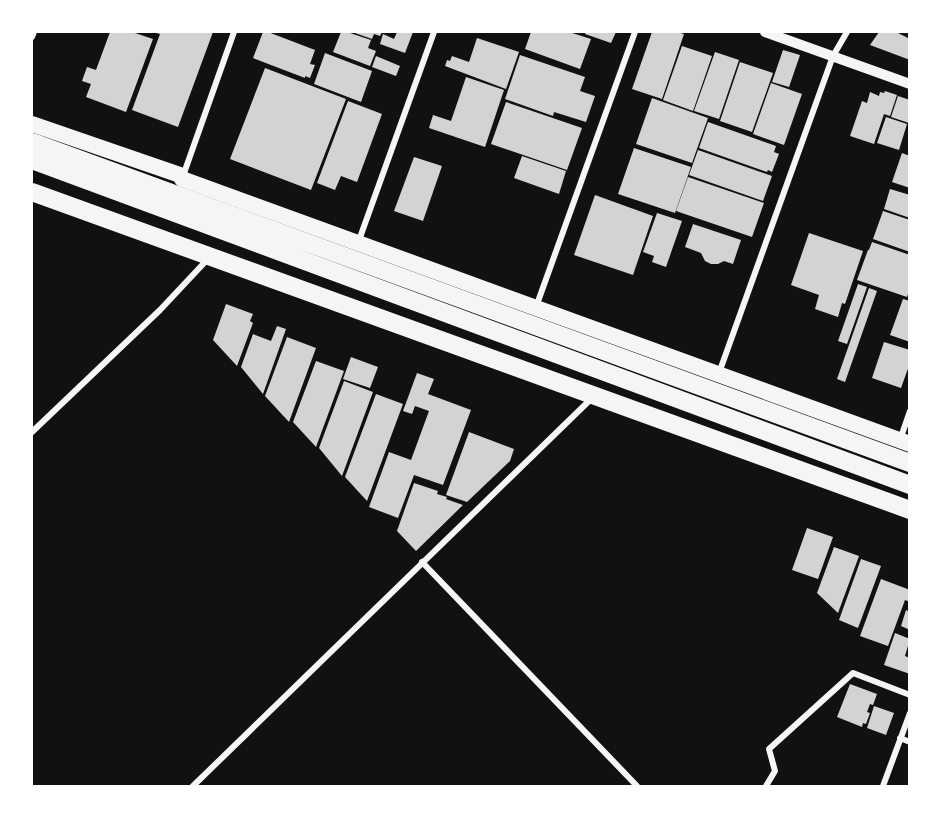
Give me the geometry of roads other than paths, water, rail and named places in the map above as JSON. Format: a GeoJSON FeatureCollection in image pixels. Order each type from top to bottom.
{"type":"FeatureCollection","features":[{"type":"Feature","properties":{"kind":"highway"},"geometry":{"type":"LineString","coordinates":[[32,124],[180,175],[182,179],[905,442]]}},
{"type":"Feature","properties":{"kind":"highway"},"geometry":{"type":"LineString","coordinates":[[32,142],[909,463]]}},
{"type":"Feature","properties":{"kind":"highway"},"geometry":{"type":"LineString","coordinates":[[32,160],[909,485]]}},
{"type":"Feature","properties":{"kind":"highway"},"geometry":{"type":"LineString","coordinates":[[32,192],[909,510]]}},
{"type":"Feature","properties":{"kind":"highway"},"geometry":{"type":"LineString","coordinates":[[32,198],[909,515]]}},
{"type":"Feature","properties":{"kind":"street"},"geometry":{"type":"LineString","coordinates":[[32,37],[34,32]]}},
{"type":"Feature","properties":{"kind":"street"},"geometry":{"type":"LineString","coordinates":[[182,179],[234,32]]}},
{"type":"Feature","properties":{"kind":"street"},"geometry":{"type":"LineString","coordinates":[[358,243],[434,32]]}},
{"type":"Feature","properties":{"kind":"street"},"geometry":{"type":"LineString","coordinates":[[535,308],[635,32]]}},
{"type":"Feature","properties":{"kind":"street"},"geometry":{"type":"LineString","coordinates":[[765,32],[909,84]]}},
{"type":"Feature","properties":{"kind":"street"},"geometry":{"type":"LineString","coordinates":[[718,374],[833,56],[847,32]]}},
{"type":"Feature","properties":{"kind":"street"},"geometry":{"type":"LineString","coordinates":[[32,432],[160,310],[205,262]]}},
{"type":"Feature","properties":{"kind":"street"},"geometry":{"type":"LineString","coordinates":[[192,786],[591,399]]}},
{"type":"Feature","properties":{"kind":"street"},"geometry":{"type":"LineString","coordinates":[[905,442],[909,411]]}},
{"type":"Feature","properties":{"kind":"street"},"geometry":{"type":"LineString","coordinates":[[422,562],[637,786]]}},
{"type":"Feature","properties":{"kind":"street"},"geometry":{"type":"LineString","coordinates":[[766,786],[775,771],[769,749],[852,673],[909,695]]}},
{"type":"Feature","properties":{"kind":"street"},"geometry":{"type":"LineString","coordinates":[[883,786],[909,713]]}},
{"type":"Feature","properties":{"kind":"street"},"geometry":{"type":"LineString","coordinates":[[900,738],[909,742]]}}]}
